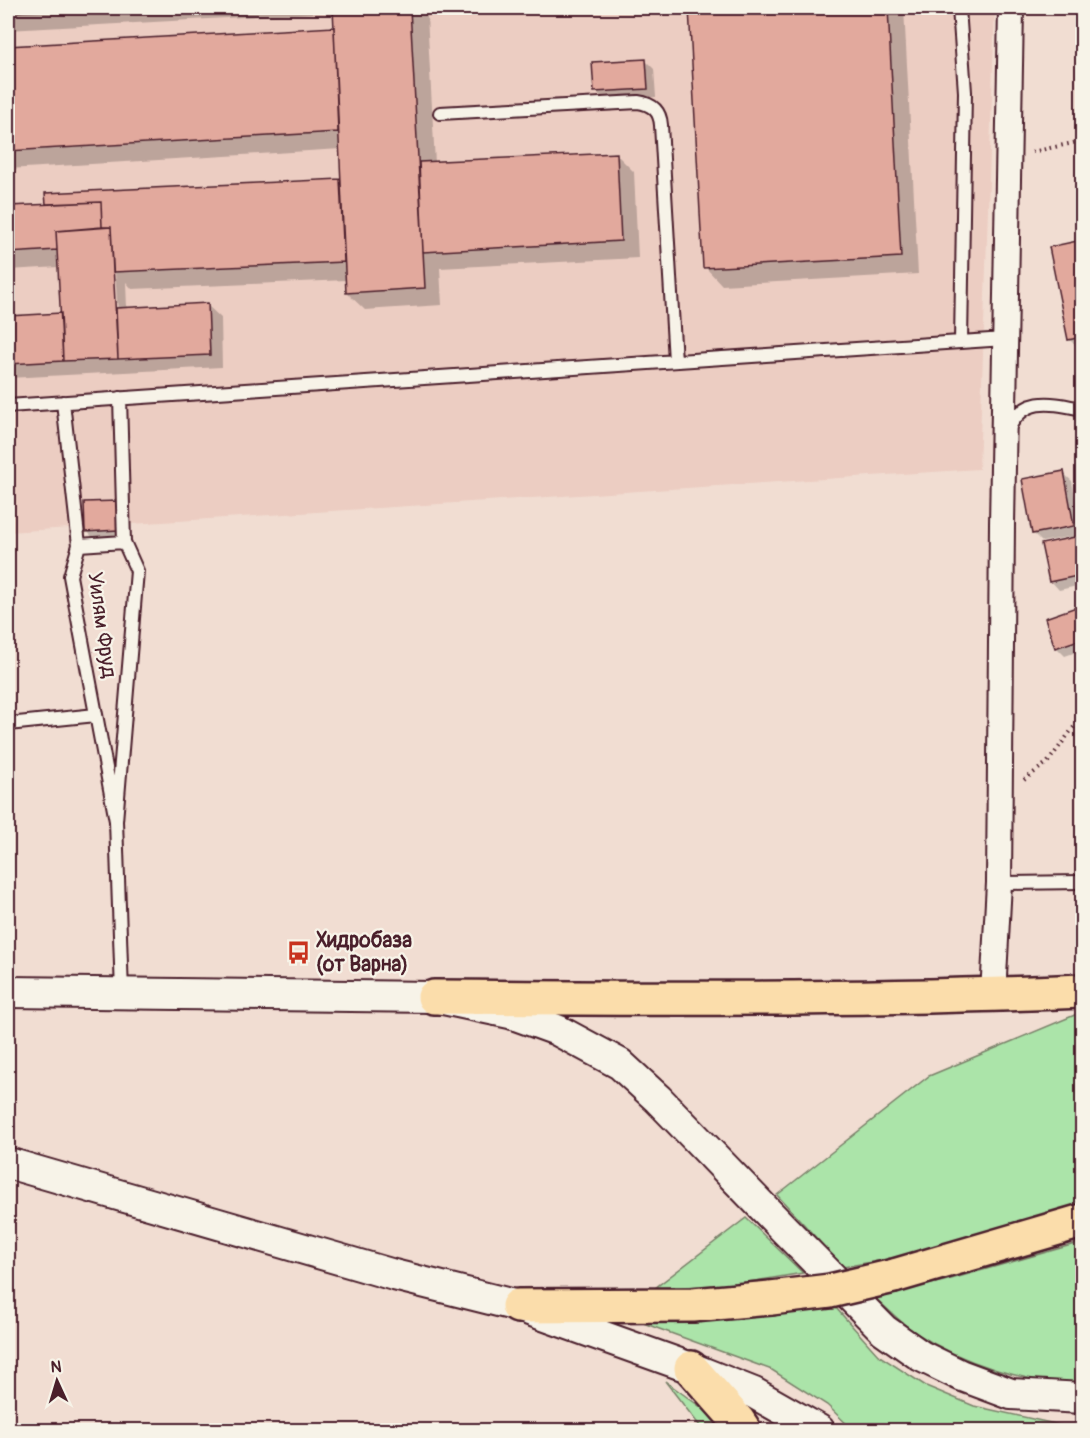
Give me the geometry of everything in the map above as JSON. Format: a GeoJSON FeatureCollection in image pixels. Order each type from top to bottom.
{"type":"FeatureCollection","features":[{"type":"Feature","properties":{"kind":"main road"},"geometry":{"type":"LineString","coordinates":[[434,997],[638,999],[993,995],[1083,991]]}},
{"type":"Feature","properties":{"kind":"main road"},"geometry":{"type":"LineString","coordinates":[[518,1306],[693,1305],[771,1299],[830,1291],[894,1276],[1083,1221]]}},
{"type":"Feature","properties":{"kind":"main road"},"geometry":{"type":"LineString","coordinates":[[691,1368],[738,1421],[744,1431]]}},
{"type":"Feature","properties":{"kind":"street"},"geometry":{"type":"LineString","coordinates":[[993,995],[999,883],[1002,524],[1011,8]]}},
{"type":"Feature","properties":{"kind":"street"},"geometry":{"type":"LineString","coordinates":[[8,992],[434,997],[510,1013],[557,1030],[620,1064],[658,1099],[884,1330],[921,1356],[960,1376],[1011,1394],[1083,1398]]}},
{"type":"Feature","properties":{"kind":"street"},"geometry":{"type":"LineString","coordinates":[[8,1163],[394,1275],[518,1306],[754,1393],[819,1431]]}},
{"type":"Feature","properties":{"kind":"lane"},"geometry":{"type":"LineString","coordinates":[[960,8],[965,92],[961,342]]}},
{"type":"Feature","properties":{"kind":"lane"},"geometry":{"type":"LineString","coordinates":[[440,113],[638,102],[652,106],[657,112],[661,125],[675,361]]}},
{"type":"Feature","properties":{"kind":"lane"},"geometry":{"type":"LineString","coordinates":[[8,406],[1005,339]]}},
{"type":"Feature","properties":{"kind":"lane"},"geometry":{"type":"LineString","coordinates":[[120,398],[124,542]]}},
{"type":"Feature","properties":{"kind":"lane"},"geometry":{"type":"LineString","coordinates":[[63,402],[79,545]]}},
{"type":"Feature","properties":{"kind":"lane"},"geometry":{"type":"LineString","coordinates":[[1005,437],[1012,421],[1035,404],[1049,403],[1083,409]]}},
{"type":"Feature","properties":{"kind":"lane","name":"Уилям Фруд"},"geometry":{"type":"LineString","coordinates":[[116,821],[70,576],[79,545],[124,542],[137,571],[116,821],[122,994]]}},
{"type":"Feature","properties":{"kind":"lane"},"geometry":{"type":"LineString","coordinates":[[8,724],[96,715]]}},
{"type":"Feature","properties":{"kind":"lane"},"geometry":{"type":"LineString","coordinates":[[999,883],[1083,882]]}},
{"type":"Feature","properties":{"kind":"path"},"geometry":{"type":"LineString","coordinates":[[1008,184],[1011,172],[1026,154],[1083,141]]}},
{"type":"Feature","properties":{"kind":"path"},"geometry":{"type":"LineString","coordinates":[[1000,799],[1048,762],[1083,716]]}},
{"type":"Feature","properties":{"kind":"shaded area"},"geometry":{"type":"Polygon","coordinates":[[[8,8],[995,8],[979,469],[8,532],[8,8]]]}},
{"type":"Feature","properties":{"kind":"green space"},"geometry":{"type":"Polygon","coordinates":[[[1082,1012],[1082,1205],[929,1252],[843,1267],[777,1195],[929,1076],[1082,1012]]]}},
{"type":"Feature","properties":{"kind":"green space"},"geometry":{"type":"Polygon","coordinates":[[[746,1218],[803,1273],[731,1285],[655,1288],[746,1218]]]}},
{"type":"Feature","properties":{"kind":"green space"},"geometry":{"type":"Polygon","coordinates":[[[1082,1242],[1082,1384],[1018,1376],[954,1354],[916,1333],[874,1297],[944,1281],[1082,1242]]]}},
{"type":"Feature","properties":{"kind":"green space"},"geometry":{"type":"Polygon","coordinates":[[[836,1308],[878,1355],[926,1386],[974,1406],[1082,1430],[853,1430],[827,1405],[772,1370],[632,1319],[726,1320],[836,1308]]]}},
{"type":"Feature","properties":{"kind":"green space"},"geometry":{"type":"Polygon","coordinates":[[[665,1381],[717,1419],[726,1430],[703,1430],[665,1381]]]}},
{"type":"Feature","properties":{"kind":"building"},"geometry":{"type":"Polygon","coordinates":[[[8,8],[92,8],[8,12],[8,8]]]}},
{"type":"Feature","properties":{"kind":"building"},"geometry":{"type":"Polygon","coordinates":[[[333,8],[410,8],[425,288],[346,293],[333,8]]]}},
{"type":"Feature","properties":{"kind":"building"},"geometry":{"type":"Polygon","coordinates":[[[689,8],[888,8],[901,257],[703,268],[689,8]]]}},
{"type":"Feature","properties":{"kind":"building"},"geometry":{"type":"Polygon","coordinates":[[[334,27],[338,132],[8,151],[8,46],[334,27]]]}},
{"type":"Feature","properties":{"kind":"building"},"geometry":{"type":"Polygon","coordinates":[[[646,59],[648,89],[594,92],[592,62],[646,59]]]}},
{"type":"Feature","properties":{"kind":"building"},"geometry":{"type":"Polygon","coordinates":[[[617,153],[621,241],[423,252],[419,162],[617,153]]]}},
{"type":"Feature","properties":{"kind":"building"},"geometry":{"type":"Polygon","coordinates":[[[340,179],[344,262],[113,272],[111,227],[102,227],[101,202],[46,204],[45,193],[340,179]]]}},
{"type":"Feature","properties":{"kind":"building"},"geometry":{"type":"Polygon","coordinates":[[[101,202],[102,227],[56,231],[57,250],[8,253],[8,206],[101,202]]]}},
{"type":"Feature","properties":{"kind":"building"},"geometry":{"type":"Polygon","coordinates":[[[111,227],[118,359],[63,361],[56,231],[111,227]]]}},
{"type":"Feature","properties":{"kind":"building"},"geometry":{"type":"Polygon","coordinates":[[[1082,240],[1082,337],[1068,340],[1049,247],[1082,240]]]}},
{"type":"Feature","properties":{"kind":"building"},"geometry":{"type":"Polygon","coordinates":[[[208,303],[210,355],[118,359],[116,308],[208,303]]]}},
{"type":"Feature","properties":{"kind":"building"},"geometry":{"type":"Polygon","coordinates":[[[61,313],[63,361],[8,364],[8,316],[61,313]]]}},
{"type":"Feature","properties":{"kind":"building"},"geometry":{"type":"Polygon","coordinates":[[[1064,471],[1074,526],[1032,534],[1022,479],[1064,471]]]}},
{"type":"Feature","properties":{"kind":"building"},"geometry":{"type":"Polygon","coordinates":[[[117,501],[118,530],[85,532],[84,502],[117,501]]]}},
{"type":"Feature","properties":{"kind":"building"},"geometry":{"type":"Polygon","coordinates":[[[1080,536],[1082,575],[1049,582],[1041,544],[1080,536]]]}},
{"type":"Feature","properties":{"kind":"building"},"geometry":{"type":"Polygon","coordinates":[[[1082,605],[1082,639],[1055,648],[1045,618],[1082,605]]]}},
{"type":"Feature","properties":{"kind":"place","name":"Хидробаза (от Варна)"},"geometry":{"type":"Point","coordinates":[298,952]}}]}
